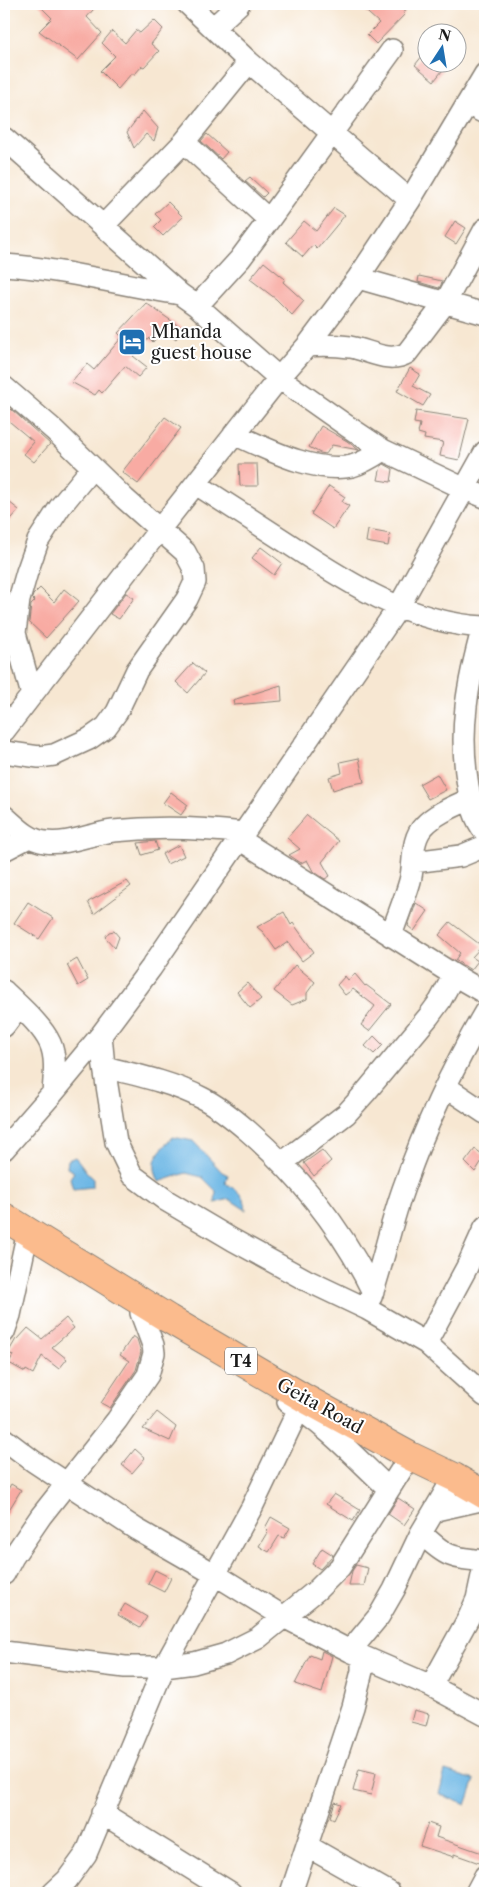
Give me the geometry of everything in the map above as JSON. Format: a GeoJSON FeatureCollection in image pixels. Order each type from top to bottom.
{"type":"FeatureCollection","features":[{"type":"Feature","properties":{"kind":"highway","name":"Geita Road"},"geometry":{"type":"LineString","coordinates":[[4,1217],[27,1236],[169,1319],[301,1403],[485,1495]]}},
{"type":"Feature","properties":{"kind":"street"},"geometry":{"type":"LineString","coordinates":[[188,4],[249,62],[410,200]]}},
{"type":"Feature","properties":{"kind":"street"},"geometry":{"type":"LineString","coordinates":[[213,28],[239,4]]}},
{"type":"Feature","properties":{"kind":"street"},"geometry":{"type":"LineString","coordinates":[[188,300],[240,259],[392,50]]}},
{"type":"Feature","properties":{"kind":"street"},"geometry":{"type":"LineString","coordinates":[[102,226],[184,142],[249,62]]}},
{"type":"Feature","properties":{"kind":"street"},"geometry":{"type":"LineString","coordinates":[[4,731],[234,434],[307,346],[358,278],[410,200],[476,109],[485,74]]}},
{"type":"Feature","properties":{"kind":"street"},"geometry":{"type":"LineString","coordinates":[[4,138],[102,226],[279,378],[383,450],[485,497]]}},
{"type":"Feature","properties":{"kind":"street"},"geometry":{"type":"LineString","coordinates":[[184,142],[269,220]]}},
{"type":"Feature","properties":{"kind":"street"},"geometry":{"type":"LineString","coordinates":[[307,346],[352,347],[398,358],[416,342],[444,303],[485,229]]}},
{"type":"Feature","properties":{"kind":"street"},"geometry":{"type":"LineString","coordinates":[[4,265],[31,267],[188,300]]}},
{"type":"Feature","properties":{"kind":"street"},"geometry":{"type":"LineString","coordinates":[[358,278],[485,314]]}},
{"type":"Feature","properties":{"kind":"street"},"geometry":{"type":"LineString","coordinates":[[4,387],[54,430],[92,468],[185,552],[194,569],[195,582],[188,598],[137,670],[117,712],[106,727],[89,739],[54,755],[39,757],[4,752]]}},
{"type":"Feature","properties":{"kind":"street"},"geometry":{"type":"LineString","coordinates":[[234,434],[276,453],[307,463],[329,466],[352,466],[383,450]]}},
{"type":"Feature","properties":{"kind":"street"},"geometry":{"type":"LineString","coordinates":[[4,1149],[101,1034],[151,968],[398,608],[485,452]]}},
{"type":"Feature","properties":{"kind":"street"},"geometry":{"type":"LineString","coordinates":[[32,695],[9,631],[38,541],[60,507],[92,468]]}},
{"type":"Feature","properties":{"kind":"street"},"geometry":{"type":"LineString","coordinates":[[196,484],[330,571],[398,608],[437,620],[484,627],[467,690],[463,748],[470,799],[476,818],[485,832]]}},
{"type":"Feature","properties":{"kind":"street"},"geometry":{"type":"LineString","coordinates":[[388,926],[411,880],[418,834],[425,825],[441,813],[470,799]]}},
{"type":"Feature","properties":{"kind":"street"},"geometry":{"type":"LineString","coordinates":[[4,816],[29,837],[44,842],[60,842],[110,832],[139,829],[214,830],[241,836],[388,926],[454,975],[485,993]]}},
{"type":"Feature","properties":{"kind":"street"},"geometry":{"type":"LineString","coordinates":[[4,850],[29,837]]}},
{"type":"Feature","properties":{"kind":"street"},"geometry":{"type":"LineString","coordinates":[[414,862],[461,856],[485,846]]}},
{"type":"Feature","properties":{"kind":"street"},"geometry":{"type":"LineString","coordinates":[[282,1163],[346,1114],[429,1016],[440,1001],[454,975]]}},
{"type":"Feature","properties":{"kind":"street"},"geometry":{"type":"LineString","coordinates":[[4,991],[40,1028],[50,1043],[53,1058],[53,1093]]}},
{"type":"Feature","properties":{"kind":"street"},"geometry":{"type":"LineString","coordinates":[[4,1026],[19,1006]]}},
{"type":"Feature","properties":{"kind":"street"},"geometry":{"type":"LineString","coordinates":[[370,1300],[404,1186],[426,1126],[485,1012]]}},
{"type":"Feature","properties":{"kind":"street"},"geometry":{"type":"LineString","coordinates":[[101,1034],[104,1067],[116,1142],[132,1175],[167,1201],[306,1280],[370,1300],[426,1343],[485,1396]]}},
{"type":"Feature","properties":{"kind":"street"},"geometry":{"type":"LineString","coordinates":[[104,1067],[177,1087],[203,1098],[236,1120],[303,1185],[325,1214],[360,1266],[370,1300]]}},
{"type":"Feature","properties":{"kind":"street"},"geometry":{"type":"LineString","coordinates":[[446,1087],[485,1113]]}},
{"type":"Feature","properties":{"kind":"street"},"geometry":{"type":"LineString","coordinates":[[426,1343],[467,1267],[485,1227]]}},
{"type":"Feature","properties":{"kind":"street"},"geometry":{"type":"LineString","coordinates":[[4,1332],[10,1315],[27,1236],[141,1313],[301,1403],[389,1489]]}},
{"type":"Feature","properties":{"kind":"street"},"geometry":{"type":"LineString","coordinates":[[4,1574],[13,1557],[41,1516],[117,1420],[148,1375],[154,1353],[153,1345],[141,1313]]}},
{"type":"Feature","properties":{"kind":"street"},"geometry":{"type":"LineString","coordinates":[[54,1893],[67,1880],[86,1854],[164,1667],[252,1507],[301,1403]]}},
{"type":"Feature","properties":{"kind":"street"},"geometry":{"type":"LineString","coordinates":[[4,1439],[33,1461],[136,1529],[284,1617],[356,1653],[431,1686],[485,1715]]}},
{"type":"Feature","properties":{"kind":"street"},"geometry":{"type":"LineString","coordinates":[[4,1652],[125,1667],[164,1667],[194,1663],[226,1654],[258,1638],[317,1590],[340,1567],[410,1456]]}},
{"type":"Feature","properties":{"kind":"street"},"geometry":{"type":"LineString","coordinates":[[356,1653],[394,1590],[420,1533],[436,1510],[454,1478]]}},
{"type":"Feature","properties":{"kind":"street"},"geometry":{"type":"LineString","coordinates":[[436,1510],[485,1499]]}},
{"type":"Feature","properties":{"kind":"street"},"geometry":{"type":"LineString","coordinates":[[420,1533],[446,1555],[464,1560],[485,1562],[477,1599],[431,1686]]}},
{"type":"Feature","properties":{"kind":"street"},"geometry":{"type":"LineString","coordinates":[[291,1893],[354,1706],[362,1671],[356,1653]]}},
{"type":"Feature","properties":{"kind":"street"},"geometry":{"type":"LineString","coordinates":[[102,1813],[218,1890]]}},
{"type":"Feature","properties":{"kind":"street"},"geometry":{"type":"LineString","coordinates":[[307,1846],[390,1893]]}},
{"type":"Feature","properties":{"kind":"street"},"geometry":{"type":"LineString","coordinates":[[476,1893],[485,1876]]}},
{"type":"Feature","properties":{"kind":"water"},"geometry":{"type":"Polygon","coordinates":[[[173,1137],[193,1141],[222,1172],[228,1175],[225,1183],[240,1194],[244,1200],[246,1210],[229,1199],[215,1203],[216,1191],[202,1177],[186,1173],[159,1182],[155,1162],[159,1152],[173,1137]]]}},
{"type":"Feature","properties":{"kind":"water"},"geometry":{"type":"Polygon","coordinates":[[[75,1157],[93,1178],[93,1187],[73,1189],[70,1178],[74,1172],[67,1168],[68,1160],[75,1157]]]}},
{"type":"Feature","properties":{"kind":"water"},"geometry":{"type":"Polygon","coordinates":[[[445,1771],[475,1780],[466,1805],[439,1794],[445,1771]]]}},
{"type":"Feature","properties":{"kind":"building"},"geometry":{"type":"Polygon","coordinates":[[[38,4],[98,4],[87,17],[102,33],[78,60],[39,31],[52,18],[38,4]]]}},
{"type":"Feature","properties":{"kind":"building"},"geometry":{"type":"Polygon","coordinates":[[[358,4],[411,4],[403,13],[405,14],[376,44],[367,35],[379,23],[358,4]]]}},
{"type":"Feature","properties":{"kind":"building"},"geometry":{"type":"Polygon","coordinates":[[[154,20],[163,29],[151,44],[159,51],[144,67],[142,66],[135,74],[131,74],[118,89],[100,71],[115,56],[102,43],[112,31],[125,43],[136,30],[140,33],[154,20]]]}},
{"type":"Feature","properties":{"kind":"building"},"geometry":{"type":"Polygon","coordinates":[[[423,72],[441,72],[434,81],[423,72]]]}},
{"type":"Feature","properties":{"kind":"building"},"geometry":{"type":"Polygon","coordinates":[[[143,111],[158,128],[154,141],[146,134],[134,148],[127,132],[143,111]]]}},
{"type":"Feature","properties":{"kind":"building"},"geometry":{"type":"Polygon","coordinates":[[[207,134],[227,152],[221,159],[201,141],[207,134]]]}},
{"type":"Feature","properties":{"kind":"building"},"geometry":{"type":"Polygon","coordinates":[[[250,177],[267,193],[263,197],[245,181],[250,177]]]}},
{"type":"Feature","properties":{"kind":"building"},"geometry":{"type":"Polygon","coordinates":[[[168,202],[183,217],[163,236],[154,227],[161,220],[155,214],[168,202]]]}},
{"type":"Feature","properties":{"kind":"building"},"geometry":{"type":"Polygon","coordinates":[[[334,208],[345,215],[317,249],[313,245],[303,257],[286,242],[304,221],[316,231],[334,208]]]}},
{"type":"Feature","properties":{"kind":"building"},"geometry":{"type":"Polygon","coordinates":[[[455,221],[466,228],[456,244],[445,237],[455,221]]]}},
{"type":"Feature","properties":{"kind":"building"},"geometry":{"type":"Polygon","coordinates":[[[264,262],[285,279],[283,282],[304,301],[292,315],[276,299],[250,279],[264,262]]]}},
{"type":"Feature","properties":{"kind":"building"},"geometry":{"type":"Polygon","coordinates":[[[419,276],[442,281],[441,285],[439,288],[418,282],[419,276]]]}},
{"type":"Feature","properties":{"kind":"building"},"geometry":{"type":"Polygon","coordinates":[[[146,303],[183,329],[176,339],[163,329],[153,342],[149,338],[133,356],[147,367],[138,377],[125,366],[102,393],[99,390],[95,395],[71,382],[87,364],[94,370],[122,337],[118,333],[146,303]]]}},
{"type":"Feature","properties":{"kind":"building"},"geometry":{"type":"Polygon","coordinates":[[[410,368],[420,374],[413,386],[430,395],[423,406],[397,391],[410,368]]]}},
{"type":"Feature","properties":{"kind":"building"},"geometry":{"type":"Polygon","coordinates":[[[11,409],[50,444],[34,462],[24,454],[34,442],[4,417],[11,409]]]}},
{"type":"Feature","properties":{"kind":"building"},"geometry":{"type":"Polygon","coordinates":[[[416,411],[469,419],[459,460],[440,456],[443,442],[424,439],[425,435],[418,433],[420,424],[414,423],[416,411]]]}},
{"type":"Feature","properties":{"kind":"building"},"geometry":{"type":"Polygon","coordinates":[[[165,417],[181,428],[138,484],[122,472],[165,417]]]}},
{"type":"Feature","properties":{"kind":"building"},"geometry":{"type":"Polygon","coordinates":[[[321,426],[359,450],[332,445],[326,454],[309,447],[321,426]]]}},
{"type":"Feature","properties":{"kind":"building"},"geometry":{"type":"Polygon","coordinates":[[[239,464],[257,464],[258,486],[240,486],[239,464]]]}},
{"type":"Feature","properties":{"kind":"building"},"geometry":{"type":"Polygon","coordinates":[[[384,464],[393,469],[391,482],[378,480],[381,466],[384,464]]]}},
{"type":"Feature","properties":{"kind":"building"},"geometry":{"type":"Polygon","coordinates":[[[329,486],[345,497],[342,502],[349,506],[333,529],[311,514],[329,486]]]}},
{"type":"Feature","properties":{"kind":"building"},"geometry":{"type":"Polygon","coordinates":[[[4,498],[19,510],[4,527],[4,498]]]}},
{"type":"Feature","properties":{"kind":"building"},"geometry":{"type":"Polygon","coordinates":[[[368,530],[390,534],[388,546],[366,542],[368,530]]]}},
{"type":"Feature","properties":{"kind":"building"},"geometry":{"type":"Polygon","coordinates":[[[261,547],[282,563],[274,575],[252,558],[261,547]]]}},
{"type":"Feature","properties":{"kind":"building"},"geometry":{"type":"Polygon","coordinates":[[[40,588],[54,602],[64,589],[79,601],[46,638],[29,622],[31,605],[35,601],[32,598],[40,588]]]}},
{"type":"Feature","properties":{"kind":"building"},"geometry":{"type":"Polygon","coordinates":[[[126,593],[134,598],[119,619],[110,614],[126,593]]]}},
{"type":"Feature","properties":{"kind":"building"},"geometry":{"type":"Polygon","coordinates":[[[193,663],[205,673],[188,693],[176,682],[193,663]]]}},
{"type":"Feature","properties":{"kind":"building"},"geometry":{"type":"Polygon","coordinates":[[[281,685],[282,701],[234,705],[233,700],[281,685]]]}},
{"type":"Feature","properties":{"kind":"building"},"geometry":{"type":"Polygon","coordinates":[[[359,758],[364,782],[333,790],[329,777],[342,773],[340,762],[359,758]]]}},
{"type":"Feature","properties":{"kind":"building"},"geometry":{"type":"Polygon","coordinates":[[[437,774],[446,790],[428,799],[419,784],[437,774]]]}},
{"type":"Feature","properties":{"kind":"building"},"geometry":{"type":"Polygon","coordinates":[[[171,792],[188,805],[181,815],[163,803],[171,792]]]}},
{"type":"Feature","properties":{"kind":"building"},"geometry":{"type":"Polygon","coordinates":[[[307,815],[339,841],[322,862],[330,876],[325,879],[313,871],[307,860],[301,863],[289,855],[300,849],[287,838],[307,815]]]}},
{"type":"Feature","properties":{"kind":"building"},"geometry":{"type":"Polygon","coordinates":[[[155,841],[158,850],[142,855],[138,843],[155,841]]]}},
{"type":"Feature","properties":{"kind":"building"},"geometry":{"type":"Polygon","coordinates":[[[179,845],[184,856],[167,864],[162,854],[179,845]]]}},
{"type":"Feature","properties":{"kind":"building"},"geometry":{"type":"Polygon","coordinates":[[[127,881],[131,886],[94,914],[88,902],[127,881]]]}},
{"type":"Feature","properties":{"kind":"building"},"geometry":{"type":"Polygon","coordinates":[[[28,902],[53,918],[39,939],[14,923],[28,902]]]}},
{"type":"Feature","properties":{"kind":"building"},"geometry":{"type":"Polygon","coordinates":[[[416,903],[428,911],[414,931],[408,926],[416,903]]]}},
{"type":"Feature","properties":{"kind":"building"},"geometry":{"type":"Polygon","coordinates":[[[284,912],[291,925],[293,923],[314,952],[302,961],[288,942],[276,950],[257,927],[284,912]]]}},
{"type":"Feature","properties":{"kind":"building"},"geometry":{"type":"Polygon","coordinates":[[[450,922],[482,946],[472,957],[478,961],[471,970],[455,960],[460,953],[439,935],[450,922]]]}},
{"type":"Feature","properties":{"kind":"building"},"geometry":{"type":"Polygon","coordinates":[[[114,931],[119,937],[115,948],[105,937],[109,932],[114,931]]]}},
{"type":"Feature","properties":{"kind":"building"},"geometry":{"type":"Polygon","coordinates":[[[77,959],[88,980],[78,986],[67,965],[77,959]]]}},
{"type":"Feature","properties":{"kind":"building"},"geometry":{"type":"Polygon","coordinates":[[[295,965],[315,982],[307,993],[307,999],[292,1005],[274,991],[295,965]]]}},
{"type":"Feature","properties":{"kind":"building"},"geometry":{"type":"Polygon","coordinates":[[[355,974],[365,986],[391,1004],[369,1031],[361,1025],[375,1006],[353,989],[345,995],[337,985],[345,976],[348,980],[355,974]]]}},
{"type":"Feature","properties":{"kind":"building"},"geometry":{"type":"Polygon","coordinates":[[[247,983],[261,999],[250,1008],[237,992],[247,983]]]}},
{"type":"Feature","properties":{"kind":"building"},"geometry":{"type":"Polygon","coordinates":[[[374,1036],[383,1045],[374,1054],[365,1046],[374,1036]]]}},
{"type":"Feature","properties":{"kind":"building"},"geometry":{"type":"Polygon","coordinates":[[[475,1149],[485,1156],[475,1172],[465,1162],[475,1149]]]}},
{"type":"Feature","properties":{"kind":"building"},"geometry":{"type":"Polygon","coordinates":[[[322,1150],[331,1161],[314,1176],[304,1163],[322,1150]]]}},
{"type":"Feature","properties":{"kind":"building"},"geometry":{"type":"Polygon","coordinates":[[[66,1318],[74,1328],[52,1347],[67,1359],[59,1369],[42,1356],[33,1374],[26,1370],[25,1372],[9,1363],[13,1355],[8,1353],[16,1339],[28,1328],[42,1339],[66,1318]]]}},
{"type":"Feature","properties":{"kind":"building"},"geometry":{"type":"Polygon","coordinates":[[[133,1336],[137,1339],[141,1352],[136,1370],[110,1408],[101,1403],[129,1361],[120,1355],[133,1336]]]}},
{"type":"Feature","properties":{"kind":"building"},"geometry":{"type":"Polygon","coordinates":[[[157,1412],[176,1427],[170,1441],[143,1429],[157,1412]]]}},
{"type":"Feature","properties":{"kind":"building"},"geometry":{"type":"Polygon","coordinates":[[[135,1449],[145,1458],[132,1473],[122,1465],[135,1449]]]}},
{"type":"Feature","properties":{"kind":"building"},"geometry":{"type":"Polygon","coordinates":[[[11,1484],[21,1490],[4,1518],[4,1496],[11,1484]]]}},
{"type":"Feature","properties":{"kind":"building"},"geometry":{"type":"Polygon","coordinates":[[[334,1494],[360,1510],[353,1521],[326,1504],[334,1494]]]}},
{"type":"Feature","properties":{"kind":"building"},"geometry":{"type":"Polygon","coordinates":[[[398,1498],[415,1509],[404,1525],[388,1514],[398,1498]]]}},
{"type":"Feature","properties":{"kind":"building"},"geometry":{"type":"Polygon","coordinates":[[[271,1517],[290,1528],[284,1538],[279,1536],[269,1552],[259,1546],[268,1531],[265,1528],[271,1517]]]}},
{"type":"Feature","properties":{"kind":"building"},"geometry":{"type":"Polygon","coordinates":[[[322,1548],[333,1555],[320,1569],[312,1564],[322,1548]]]}},
{"type":"Feature","properties":{"kind":"building"},"geometry":{"type":"Polygon","coordinates":[[[356,1565],[368,1568],[364,1586],[349,1586],[352,1571],[356,1565]]]}},
{"type":"Feature","properties":{"kind":"building"},"geometry":{"type":"Polygon","coordinates":[[[155,1570],[171,1578],[164,1592],[148,1584],[155,1570]]]}},
{"type":"Feature","properties":{"kind":"building"},"geometry":{"type":"Polygon","coordinates":[[[125,1604],[147,1617],[140,1628],[118,1615],[125,1604]]]}},
{"type":"Feature","properties":{"kind":"building"},"geometry":{"type":"Polygon","coordinates":[[[322,1651],[332,1656],[322,1693],[295,1684],[310,1655],[320,1659],[322,1651]]]}},
{"type":"Feature","properties":{"kind":"building"},"geometry":{"type":"Polygon","coordinates":[[[414,1710],[429,1714],[426,1726],[411,1722],[414,1710]]]}},
{"type":"Feature","properties":{"kind":"building"},"geometry":{"type":"Polygon","coordinates":[[[359,1769],[376,1773],[371,1795],[353,1791],[359,1769]]]}},
{"type":"Feature","properties":{"kind":"building"},"geometry":{"type":"Polygon","coordinates":[[[335,1802],[341,1804],[334,1819],[330,1817],[335,1802]]]}},
{"type":"Feature","properties":{"kind":"building"},"geometry":{"type":"Polygon","coordinates":[[[428,1823],[439,1827],[436,1837],[485,1854],[485,1864],[454,1854],[454,1857],[420,1846],[428,1823]]]}},
{"type":"Feature","properties":{"kind":"place","name":"Mhanda guest house"},"geometry":{"type":"Point","coordinates":[132,342]}}]}
